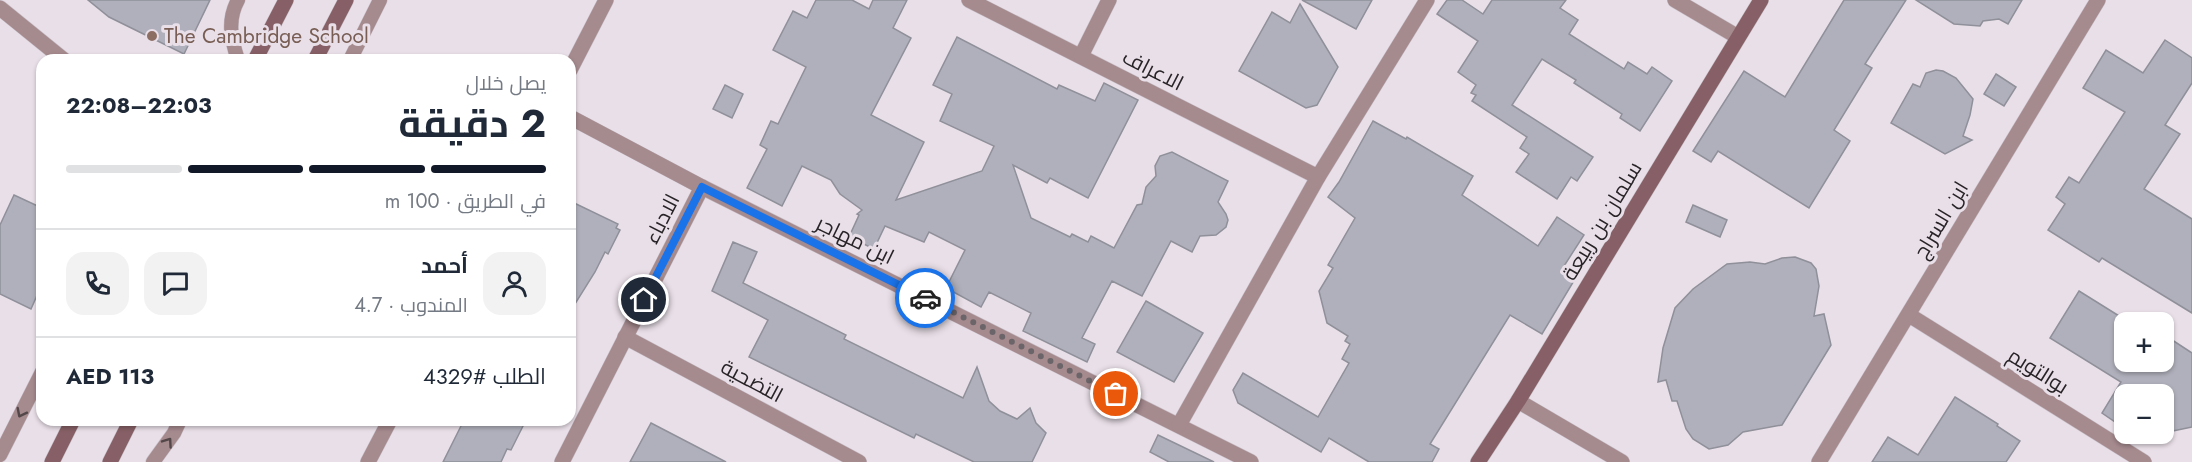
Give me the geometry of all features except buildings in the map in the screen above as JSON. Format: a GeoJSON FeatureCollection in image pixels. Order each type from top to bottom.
{"type":"FeatureCollection","features":[{"type":"Feature","properties":{"kind":"street"},"geometry":{"type":"LineString","coordinates":[[258,54],[286,0]]}},
{"type":"Feature","properties":{"kind":"street"},"geometry":{"type":"LineString","coordinates":[[318,54],[346,0]]}},
{"type":"Feature","properties":{"kind":"street"},"geometry":{"type":"LineString","coordinates":[[576,58],[606,0]]}},
{"type":"Feature","properties":{"kind":"street","name":"الاعراف"},"geometry":{"type":"LineString","coordinates":[[969,0],[1318,177]]}},
{"type":"Feature","properties":{"kind":"street"},"geometry":{"type":"LineString","coordinates":[[1081,56],[1110,0]]}},
{"type":"Feature","properties":{"kind":"street"},"geometry":{"type":"LineString","coordinates":[[1179,424],[1318,177],[1427,0]]}},
{"type":"Feature","properties":{"kind":"street"},"geometry":{"type":"LineString","coordinates":[[1675,0],[1738,37]]}},
{"type":"Feature","properties":{"kind":"street","name":"سلمان بن ربيعة"},"geometry":{"type":"LineString","coordinates":[[1478,462],[1518,401],[1761,0]]}},
{"type":"Feature","properties":{"kind":"street","name":"ابن السراج"},"geometry":{"type":"LineString","coordinates":[[1819,462],[2098,0]]}},
{"type":"Feature","properties":{"kind":"street"},"geometry":{"type":"LineString","coordinates":[[0,8],[57,54]]}},
{"type":"Feature","properties":{"kind":"street","name":"ابن مهاجر"},"geometry":{"type":"LineString","coordinates":[[576,120],[702,187],[1251,462]]}},
{"type":"Feature","properties":{"kind":"street","name":"الادباء"},"geometry":{"type":"LineString","coordinates":[[562,462],[702,187]]}},
{"type":"Feature","properties":{"kind":"street","name":"بوالتويم"},"geometry":{"type":"LineString","coordinates":[[1909,315],[2145,462]]}},
{"type":"Feature","properties":{"kind":"street","name":"التضحية"},"geometry":{"type":"LineString","coordinates":[[625,337],[859,462]]}},
{"type":"Feature","properties":{"kind":"street"},"geometry":{"type":"LineString","coordinates":[[1518,401],[1622,462]]}},
{"type":"Feature","properties":{"kind":"street"},"geometry":{"type":"LineString","coordinates":[[52,462],[70,426]]}},
{"type":"Feature","properties":{"kind":"street"},"geometry":{"type":"LineString","coordinates":[[110,462],[128,426]]}},
{"type":"Feature","properties":{"kind":"street"},"geometry":{"type":"LineString","coordinates":[[368,462],[387,426]]}},
{"type":"Feature","properties":{"kind":"lane"},"geometry":{"type":"LineString","coordinates":[[236,54],[230,37],[233,9],[238,0]]}},
{"type":"Feature","properties":{"kind":"lane"},"geometry":{"type":"LineString","coordinates":[[353,54],[380,0]]}},
{"type":"Feature","properties":{"kind":"lane"},"geometry":{"type":"LineString","coordinates":[[0,455],[36,384]]}},
{"type":"Feature","properties":{"kind":"lane"},"geometry":{"type":"LineString","coordinates":[[153,462],[177,426]]}},
{"type":"Feature","properties":{"kind":"way so far"},"geometry":{"type":"LineString","coordinates":[[925,298],[1116,394]]}},
{"type":"Feature","properties":{"kind":"place","name":"The Cambridge School"},"geometry":{"type":"Point","coordinates":[152,36]}},
{"type":"Feature","properties":{"kind":"route"},"geometry":{"type":"LineString","coordinates":[[644,300],[702,187],[925,298]]}}]}
